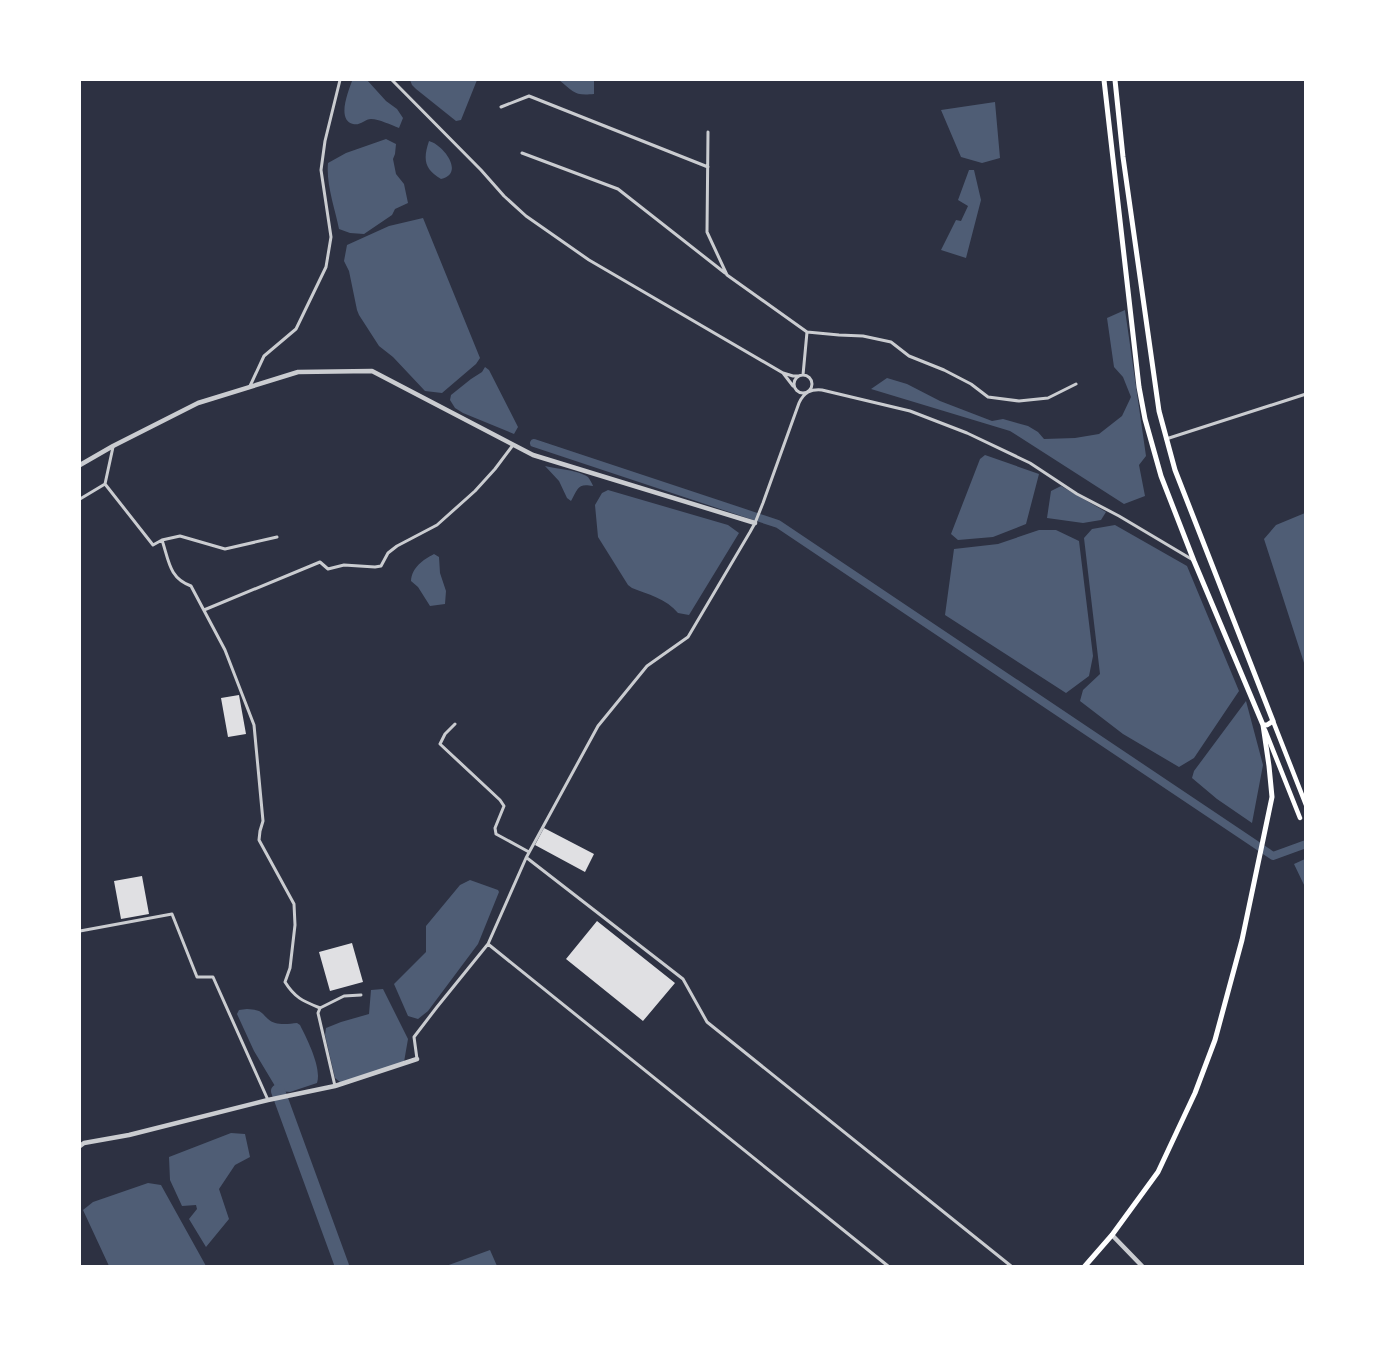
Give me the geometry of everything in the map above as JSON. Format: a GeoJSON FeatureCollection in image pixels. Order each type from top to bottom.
{"type":"FeatureCollection","features":[{"type":"Feature","properties":{"kind":"main road"},"geometry":{"type":"LineString","coordinates":[[1104,80],[1145,419],[1161,476],[1194,561],[1300,818]]}},
{"type":"Feature","properties":{"kind":"main road"},"geometry":{"type":"LineString","coordinates":[[1115,80],[1125,169],[1159,411],[1166,439],[1175,470],[1305,805]]}},
{"type":"Feature","properties":{"kind":"main road"},"geometry":{"type":"LineString","coordinates":[[1263,725],[1273,722]]}},
{"type":"Feature","properties":{"kind":"main road"},"geometry":{"type":"LineString","coordinates":[[1085,1266],[1112,1235],[1158,1172],[1195,1093],[1215,1040],[1242,940],[1272,797],[1263,725]]}},
{"type":"Feature","properties":{"kind":"street"},"geometry":{"type":"LineString","coordinates":[[250,387],[264,356],[296,329],[326,267],[331,237],[321,170],[325,141],[340,80]]}},
{"type":"Feature","properties":{"kind":"street"},"geometry":{"type":"LineString","coordinates":[[392,80],[526,216],[589,260],[783,373],[793,376],[802,375],[822,390]]}},
{"type":"Feature","properties":{"kind":"street"},"geometry":{"type":"LineString","coordinates":[[501,107],[529,96],[708,167]]}},
{"type":"Feature","properties":{"kind":"street"},"geometry":{"type":"LineString","coordinates":[[708,132],[707,232],[727,275]]}},
{"type":"Feature","properties":{"kind":"street"},"geometry":{"type":"LineString","coordinates":[[522,153],[618,189],[727,275],[807,332],[863,336],[891,342],[909,356],[971,384],[987,397],[1019,401],[1048,398],[1076,384]]}},
{"type":"Feature","properties":{"kind":"street"},"geometry":{"type":"LineString","coordinates":[[802,375],[807,332]]}},
{"type":"Feature","properties":{"kind":"street"},"geometry":{"type":"LineString","coordinates":[[80,465],[198,403],[298,372],[372,371],[533,455],[755,523]]}},
{"type":"Feature","properties":{"kind":"street"},"geometry":{"type":"LineString","coordinates":[[783,373],[794,388],[799,403]]}},
{"type":"Feature","properties":{"kind":"street"},"geometry":{"type":"LineString","coordinates":[[794,388],[796,378],[802,375]]}},
{"type":"Feature","properties":{"kind":"street"},"geometry":{"type":"LineString","coordinates":[[81,1143],[129,1135],[271,1099],[335,1086],[417,1059],[414,1037],[488,944],[529,852],[598,726],[647,666],[688,637],[755,523],[799,403],[811,386],[810,380]]}},
{"type":"Feature","properties":{"kind":"street"},"geometry":{"type":"LineString","coordinates":[[794,388],[800,393],[816,389],[910,411],[967,433],[1030,463],[1077,494],[1194,561]]}},
{"type":"Feature","properties":{"kind":"street"},"geometry":{"type":"LineString","coordinates":[[1166,439],[1305,394]]}},
{"type":"Feature","properties":{"kind":"street"},"geometry":{"type":"LineString","coordinates":[[204,610],[320,562],[327,569],[344,565],[381,566],[388,553],[436,525],[475,491],[513,445]]}},
{"type":"Feature","properties":{"kind":"street"},"geometry":{"type":"LineString","coordinates":[[105,484],[113,446]]}},
{"type":"Feature","properties":{"kind":"street"},"geometry":{"type":"LineString","coordinates":[[81,496],[105,484]]}},
{"type":"Feature","properties":{"kind":"street"},"geometry":{"type":"LineString","coordinates":[[105,484],[153,545],[162,540],[180,536],[225,549],[277,537]]}},
{"type":"Feature","properties":{"kind":"street"},"geometry":{"type":"LineString","coordinates":[[162,540],[175,577],[191,586],[225,650],[254,725],[263,821],[259,840],[294,904],[295,924],[290,968],[285,982],[300,999],[320,1008]]}},
{"type":"Feature","properties":{"kind":"street"},"geometry":{"type":"LineString","coordinates":[[455,724],[445,734],[440,744],[504,806],[495,828],[496,834],[529,852]]}},
{"type":"Feature","properties":{"kind":"street"},"geometry":{"type":"LineString","coordinates":[[526,858],[683,979],[707,1022],[1011,1266]]}},
{"type":"Feature","properties":{"kind":"street"},"geometry":{"type":"LineString","coordinates":[[80,931],[172,914],[197,977],[213,977],[271,1099]]}},
{"type":"Feature","properties":{"kind":"street"},"geometry":{"type":"LineString","coordinates":[[488,944],[888,1266]]}},
{"type":"Feature","properties":{"kind":"street"},"geometry":{"type":"LineString","coordinates":[[335,1086],[318,1013],[320,1008],[344,996],[361,995]]}},
{"type":"Feature","properties":{"kind":"street"},"geometry":{"type":"LineString","coordinates":[[1112,1235],[1142,1266]]}},
{"type":"Feature","properties":{"kind":"water"},"geometry":{"type":"Polygon","coordinates":[[[354,80],[367,80],[386,101],[397,109],[403,118],[399,128],[374,119],[356,124],[348,121],[345,117],[345,104],[354,80]]]}},
{"type":"Feature","properties":{"kind":"water"},"geometry":{"type":"Polygon","coordinates":[[[410,80],[477,80],[461,120],[456,121],[416,89],[410,80]]]}},
{"type":"Feature","properties":{"kind":"water"},"geometry":{"type":"Polygon","coordinates":[[[559,80],[594,80],[594,94],[575,92],[559,80]]]}},
{"type":"Feature","properties":{"kind":"water"},"geometry":{"type":"Polygon","coordinates":[[[995,102],[1000,158],[982,163],[961,157],[941,110],[995,102]]]}},
{"type":"Feature","properties":{"kind":"water"},"geometry":{"type":"Polygon","coordinates":[[[386,139],[396,144],[393,159],[396,174],[404,184],[408,203],[395,209],[392,215],[364,234],[339,229],[330,188],[328,163],[346,153],[386,139]]]}},
{"type":"Feature","properties":{"kind":"water"},"geometry":{"type":"Polygon","coordinates":[[[429,141],[446,153],[452,166],[448,176],[441,179],[431,171],[426,163],[429,141]]]}},
{"type":"Feature","properties":{"kind":"water"},"geometry":{"type":"Polygon","coordinates":[[[969,170],[974,170],[981,200],[966,258],[941,250],[956,220],[961,221],[968,206],[958,200],[969,170]]]}},
{"type":"Feature","properties":{"kind":"water"},"geometry":{"type":"Polygon","coordinates":[[[423,218],[480,358],[442,393],[425,391],[393,357],[379,346],[359,315],[349,271],[344,261],[347,245],[389,226],[423,218]]]}},
{"type":"Feature","properties":{"kind":"water"},"geometry":{"type":"Polygon","coordinates":[[[1125,310],[1146,456],[1139,465],[1145,496],[1124,504],[1010,431],[871,389],[887,378],[907,384],[940,401],[992,421],[1003,419],[1028,426],[1044,439],[1075,438],[1099,434],[1122,416],[1131,397],[1123,377],[1114,367],[1107,318],[1125,310]]]}},
{"type":"Feature","properties":{"kind":"water"},"geometry":{"type":"Polygon","coordinates":[[[485,367],[489,370],[518,427],[514,434],[463,413],[455,408],[450,400],[451,395],[482,372],[485,367]]]}},
{"type":"Feature","properties":{"kind":"water"},"geometry":{"type":"Polygon","coordinates":[[[985,455],[1039,474],[1026,524],[993,537],[958,540],[951,534],[980,459],[985,455]]]}},
{"type":"Feature","properties":{"kind":"water"},"geometry":{"type":"Polygon","coordinates":[[[545,466],[584,475],[589,478],[593,486],[581,486],[571,501],[567,498],[559,481],[545,466]]]}},
{"type":"Feature","properties":{"kind":"water"},"geometry":{"type":"Polygon","coordinates":[[[1061,486],[1106,512],[1101,520],[1083,523],[1047,518],[1051,491],[1061,486]]]}},
{"type":"Feature","properties":{"kind":"water"},"geometry":{"type":"Polygon","coordinates":[[[608,490],[728,525],[739,533],[689,615],[678,613],[663,601],[628,585],[598,537],[595,505],[602,493],[608,490]]]}},
{"type":"Feature","properties":{"kind":"water"},"geometry":{"type":"Polygon","coordinates":[[[1305,513],[1305,666],[1264,539],[1276,525],[1305,513]]]}},
{"type":"Feature","properties":{"kind":"water"},"geometry":{"type":"Polygon","coordinates":[[[1115,525],[1187,566],[1239,691],[1194,758],[1179,767],[1123,734],[1080,701],[1083,690],[1100,674],[1084,538],[1092,529],[1115,525]]]}},
{"type":"Feature","properties":{"kind":"water"},"geometry":{"type":"Polygon","coordinates":[[[1039,530],[1056,530],[1079,541],[1093,656],[1089,676],[1066,693],[945,615],[954,549],[998,544],[1039,530]]]}},
{"type":"Feature","properties":{"kind":"water"},"geometry":{"type":"Polygon","coordinates":[[[434,554],[439,557],[440,573],[446,591],[445,604],[430,606],[418,587],[411,581],[416,568],[422,561],[434,554]]]}},
{"type":"Feature","properties":{"kind":"water"},"geometry":{"type":"Polygon","coordinates":[[[1246,701],[1263,765],[1252,823],[1217,799],[1192,778],[1194,771],[1246,701]]]}},
{"type":"Feature","properties":{"kind":"water"},"geometry":{"type":"Polygon","coordinates":[[[1305,859],[1305,887],[1294,864],[1305,859]]]}},
{"type":"Feature","properties":{"kind":"water"},"geometry":{"type":"Polygon","coordinates":[[[470,880],[499,892],[478,944],[428,1011],[418,1019],[408,1016],[394,984],[426,952],[426,926],[460,885],[470,880]]]}},
{"type":"Feature","properties":{"kind":"water"},"geometry":{"type":"Polygon","coordinates":[[[383,989],[408,1039],[404,1062],[340,1082],[335,1078],[325,1035],[326,1028],[369,1014],[371,990],[383,989]]]}},
{"type":"Feature","properties":{"kind":"water"},"geometry":{"type":"Polygon","coordinates":[[[239,1010],[260,1011],[274,1023],[300,1025],[316,1062],[317,1083],[290,1092],[278,1091],[254,1051],[237,1014],[239,1010]]]}},
{"type":"Feature","properties":{"kind":"water"},"geometry":{"type":"Polygon","coordinates":[[[231,1133],[245,1134],[250,1157],[235,1165],[219,1189],[229,1219],[206,1247],[189,1219],[197,1209],[196,1205],[182,1206],[170,1180],[169,1157],[231,1133]]]}},
{"type":"Feature","properties":{"kind":"water"},"geometry":{"type":"Polygon","coordinates":[[[148,1183],[161,1185],[206,1266],[109,1266],[83,1210],[93,1202],[148,1183]]]}},
{"type":"Feature","properties":{"kind":"water"},"geometry":{"type":"Polygon","coordinates":[[[490,1250],[497,1266],[446,1266],[490,1250]]]}},
{"type":"Feature","properties":{"kind":"building"},"geometry":{"type":"Polygon","coordinates":[[[239,695],[246,734],[228,737],[221,698],[239,695]]]}},
{"type":"Feature","properties":{"kind":"building"},"geometry":{"type":"Polygon","coordinates":[[[544,828],[594,854],[585,872],[535,845],[544,828]]]}},
{"type":"Feature","properties":{"kind":"building"},"geometry":{"type":"Polygon","coordinates":[[[142,876],[149,914],[121,919],[114,881],[142,876]]]}},
{"type":"Feature","properties":{"kind":"building"},"geometry":{"type":"Polygon","coordinates":[[[597,921],[675,983],[643,1021],[566,959],[597,921]]]}},
{"type":"Feature","properties":{"kind":"building"},"geometry":{"type":"Polygon","coordinates":[[[352,943],[363,982],[330,991],[319,952],[352,943]]]}},
{"type":"Feature","properties":{"kind":"waterway"},"geometry":{"type":"LineString","coordinates":[[534,443],[778,524],[1273,856],[1306,844]]}},
{"type":"Feature","properties":{"kind":"waterway"},"geometry":{"type":"LineString","coordinates":[[278,1091],[342,1266]]}}]}
